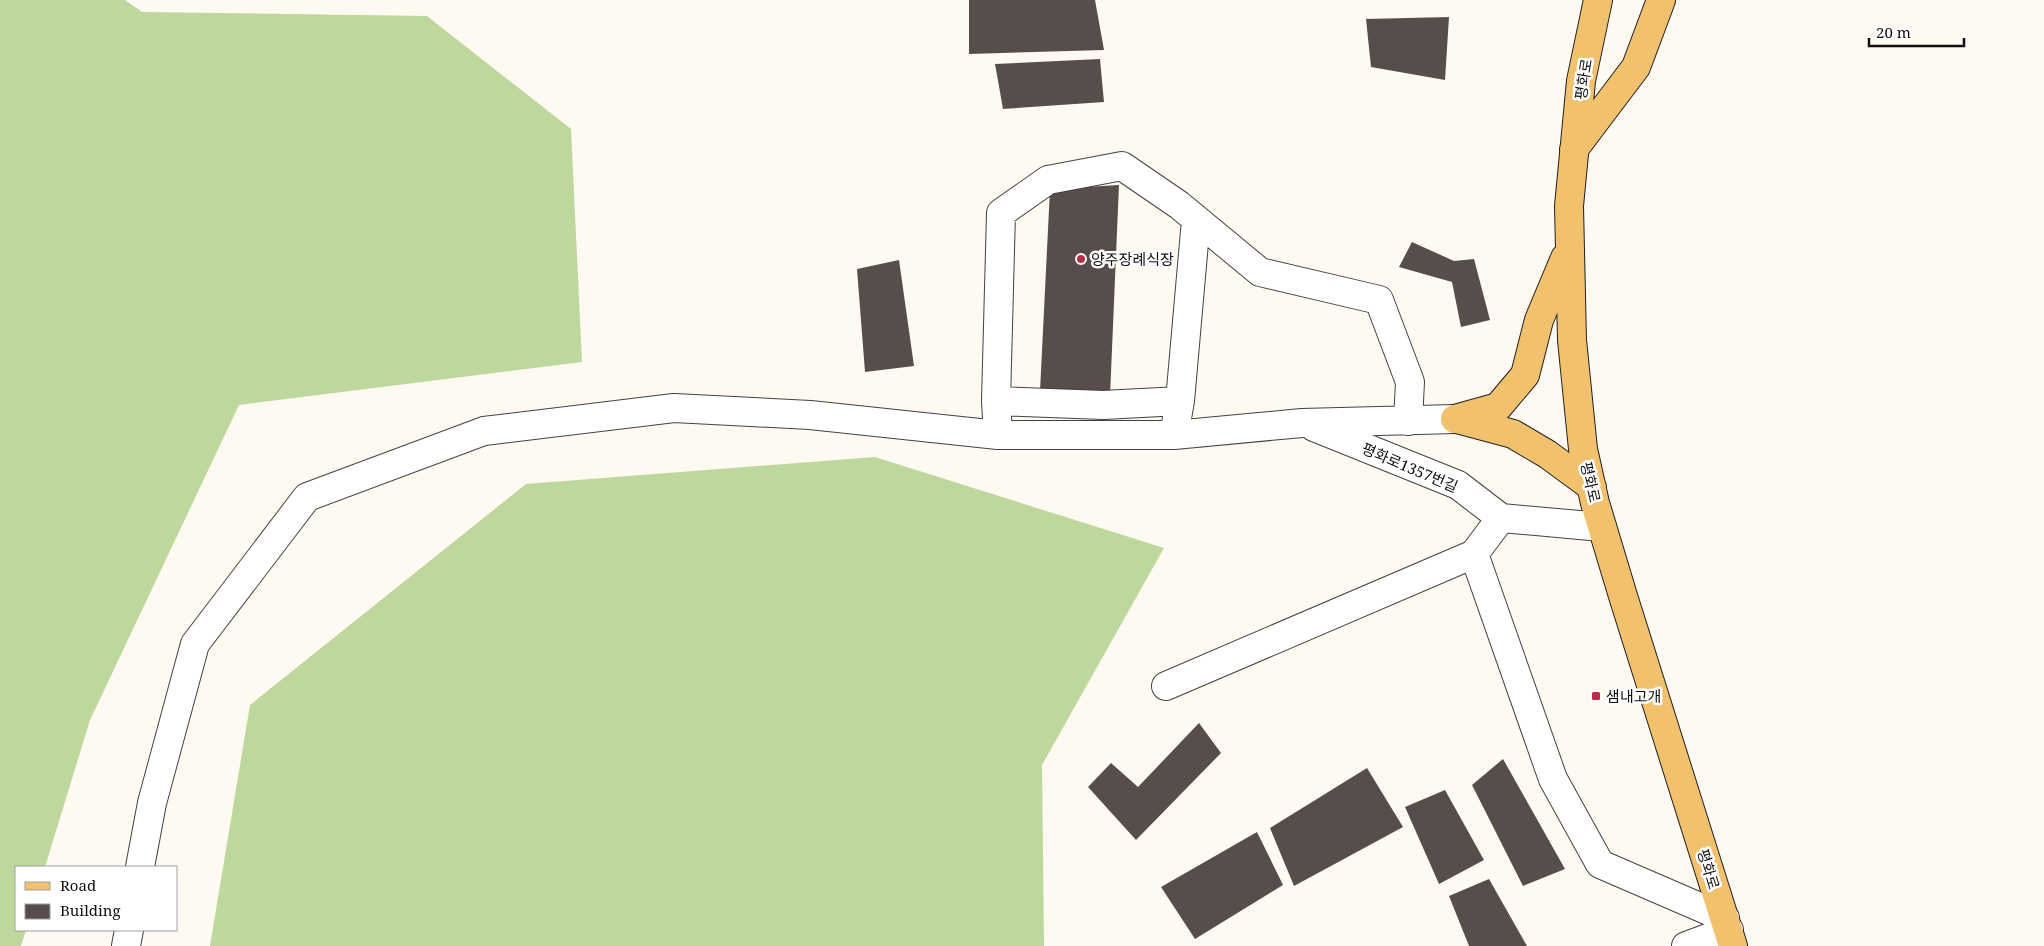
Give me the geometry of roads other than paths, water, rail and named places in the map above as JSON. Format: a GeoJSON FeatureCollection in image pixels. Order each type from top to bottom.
{"type":"FeatureCollection","features":[{"type":"Feature","properties":{"kind":"main road","name":"평화로"},"geometry":{"type":"LineString","coordinates":[[1598,0],[1581,81],[1569,206],[1572,350],[1583,449],[1602,527],[1729,931]]}},
{"type":"Feature","properties":{"kind":"main road"},"geometry":{"type":"LineString","coordinates":[[1574,149],[1636,67],[1661,0]]}},
{"type":"Feature","properties":{"kind":"main road"},"geometry":{"type":"LineString","coordinates":[[1455,419],[1498,407],[1525,376],[1539,320],[1569,247]]}},
{"type":"Feature","properties":{"kind":"main road"},"geometry":{"type":"LineString","coordinates":[[1455,419],[1513,434],[1547,454],[1592,487]]}},
{"type":"Feature","properties":{"kind":"street"},"geometry":{"type":"LineString","coordinates":[[998,435],[996,402],[1001,213],[1048,180],[1122,166],[1179,205],[1260,272],[1379,300],[1410,382],[1408,421]]}},
{"type":"Feature","properties":{"kind":"street"},"geometry":{"type":"LineString","coordinates":[[1174,435],[1180,402],[1196,220]]}},
{"type":"Feature","properties":{"kind":"street"},"geometry":{"type":"LineString","coordinates":[[996,402],[1103,405],[1180,402]]}},
{"type":"Feature","properties":{"kind":"street"},"geometry":{"type":"LineString","coordinates":[[140,866],[152,803],[195,644],[307,497],[484,431],[674,408],[810,415],[998,435],[1174,435],[1302,423],[1455,419]]}},
{"type":"Feature","properties":{"kind":"street","name":"평화로1357번길"},"geometry":{"type":"LineString","coordinates":[[1302,423],[1458,485],[1501,518]]}},
{"type":"Feature","properties":{"kind":"street"},"geometry":{"type":"LineString","coordinates":[[1166,686],[1474,554],[1501,518],[1602,527]]}},
{"type":"Feature","properties":{"kind":"street"},"geometry":{"type":"LineString","coordinates":[[1474,554],[1553,779],[1600,864],[1729,931]]}},
{"type":"Feature","properties":{"kind":"street"},"geometry":{"type":"LineString","coordinates":[[126,946],[128,931]]}},
{"type":"Feature","properties":{"kind":"street"},"geometry":{"type":"LineString","coordinates":[[1686,946],[1729,931]]}},
{"type":"Feature","properties":{"kind":"place","name":"양주장례식장"},"geometry":{"type":"Point","coordinates":[1081,259]}},
{"type":"Feature","properties":{"kind":"place","name":"샘내고개"},"geometry":{"type":"Point","coordinates":[1596,696]}}]}
